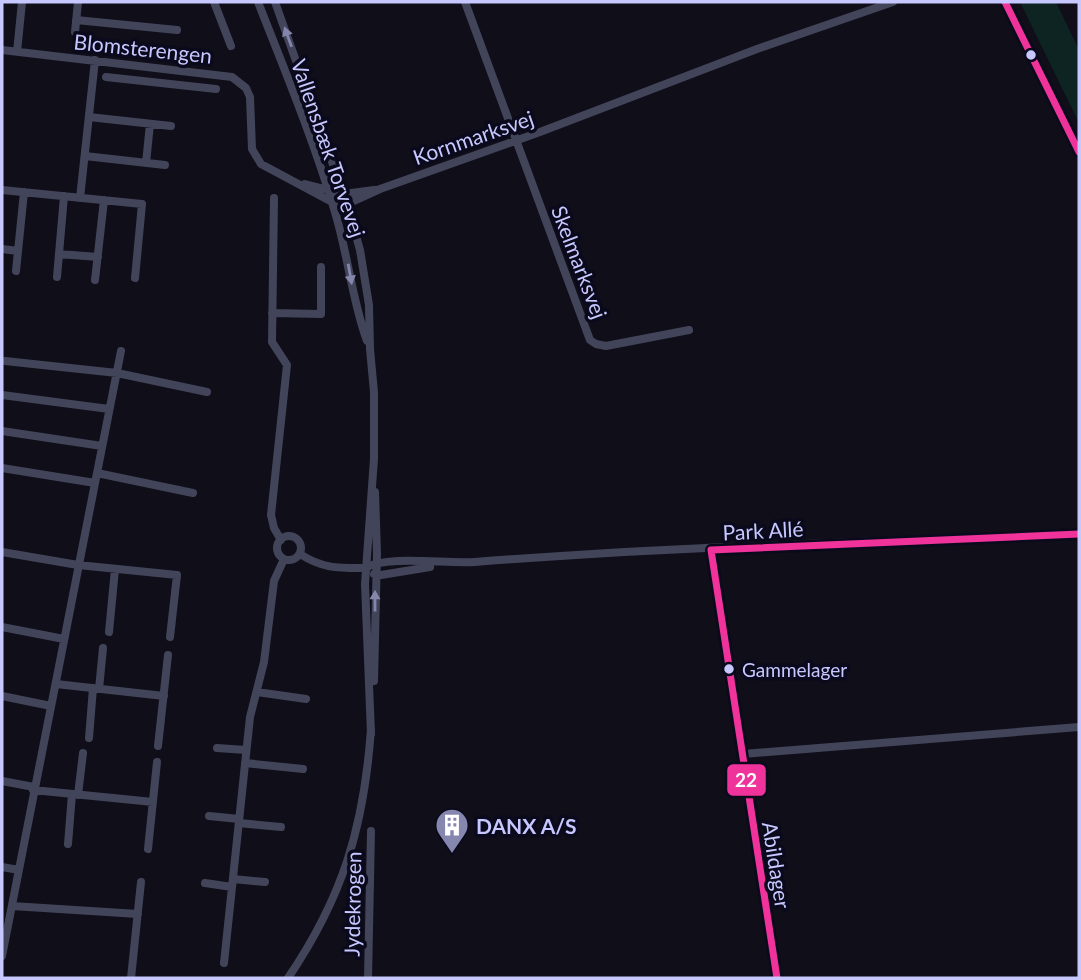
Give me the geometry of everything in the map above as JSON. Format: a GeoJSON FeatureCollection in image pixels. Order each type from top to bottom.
{"type":"FeatureCollection","features":[{"type":"Feature","properties":{"kind":"street"},"geometry":{"type":"LineString","coordinates":[[17,52],[22,2]]}},
{"type":"Feature","properties":{"kind":"street"},"geometry":{"type":"LineString","coordinates":[[75,32],[78,2]]}},
{"type":"Feature","properties":{"kind":"street"},"geometry":{"type":"LineString","coordinates":[[214,2],[231,46]]}},
{"type":"Feature","properties":{"kind":"street","name":"Vallensbæk Torvevej"},"geometry":{"type":"LineString","coordinates":[[258,2],[329,191],[348,260],[356,312],[370,349]]}},
{"type":"Feature","properties":{"kind":"street","name":"Vallensbæk Torvevej"},"geometry":{"type":"LineString","coordinates":[[275,2],[344,194],[365,279],[374,392],[373,470],[365,568],[371,734]]}},
{"type":"Feature","properties":{"kind":"street","name":"Skelmarksvej"},"geometry":{"type":"LineString","coordinates":[[465,2],[590,340],[606,346],[689,330]]}},
{"type":"Feature","properties":{"kind":"street","name":"Kornmarksvej"},"geometry":{"type":"LineString","coordinates":[[347,204],[380,189],[757,49],[893,2]]}},
{"type":"Feature","properties":{"kind":"street"},"geometry":{"type":"LineString","coordinates":[[1005,2],[1079,152]]}},
{"type":"Feature","properties":{"kind":"street"},"geometry":{"type":"LineString","coordinates":[[76,20],[177,30]]}},
{"type":"Feature","properties":{"kind":"street","name":"Blomsterengen"},"geometry":{"type":"LineString","coordinates":[[2,50],[225,75],[238,80],[250,97],[252,149],[257,158],[265,167],[332,202]]}},
{"type":"Feature","properties":{"kind":"street"},"geometry":{"type":"LineString","coordinates":[[80,198],[95,60]]}},
{"type":"Feature","properties":{"kind":"street"},"geometry":{"type":"LineString","coordinates":[[142,82],[144,66]]}},
{"type":"Feature","properties":{"kind":"street"},"geometry":{"type":"LineString","coordinates":[[106,77],[216,89]]}},
{"type":"Feature","properties":{"kind":"street"},"geometry":{"type":"LineString","coordinates":[[89,117],[171,126]]}},
{"type":"Feature","properties":{"kind":"street"},"geometry":{"type":"LineString","coordinates":[[146,163],[150,124]]}},
{"type":"Feature","properties":{"kind":"street"},"geometry":{"type":"LineString","coordinates":[[85,156],[165,165]]}},
{"type":"Feature","properties":{"kind":"street","name":"Blomsterengen"},"geometry":{"type":"LineString","coordinates":[[292,180],[329,191]]}},
{"type":"Feature","properties":{"kind":"street","name":"Kornmarksvej"},"geometry":{"type":"LineString","coordinates":[[329,191],[344,194],[380,189]]}},
{"type":"Feature","properties":{"kind":"street"},"geometry":{"type":"LineString","coordinates":[[2,190],[142,204],[135,278]]}},
{"type":"Feature","properties":{"kind":"street"},"geometry":{"type":"LineString","coordinates":[[16,271],[24,192]]}},
{"type":"Feature","properties":{"kind":"street"},"geometry":{"type":"LineString","coordinates":[[57,277],[64,196]]}},
{"type":"Feature","properties":{"kind":"street"},"geometry":{"type":"LineString","coordinates":[[274,198],[272,342],[287,365],[271,515],[281,540],[278,551],[284,559]]}},
{"type":"Feature","properties":{"kind":"street"},"geometry":{"type":"LineString","coordinates":[[95,279],[104,200]]}},
{"type":"Feature","properties":{"kind":"street"},"geometry":{"type":"LineString","coordinates":[[332,202],[347,204]]}},
{"type":"Feature","properties":{"kind":"street"},"geometry":{"type":"LineString","coordinates":[[2,249],[18,251]]}},
{"type":"Feature","properties":{"kind":"street"},"geometry":{"type":"LineString","coordinates":[[59,254],[98,257]]}},
{"type":"Feature","properties":{"kind":"street"},"geometry":{"type":"LineString","coordinates":[[272,313],[321,314],[321,267]]}},
{"type":"Feature","properties":{"kind":"street"},"geometry":{"type":"LineString","coordinates":[[2,953],[121,351]]}},
{"type":"Feature","properties":{"kind":"street"},"geometry":{"type":"LineString","coordinates":[[5,361],[117,373],[207,392]]}},
{"type":"Feature","properties":{"kind":"street"},"geometry":{"type":"LineString","coordinates":[[2,395],[109,409]]}},
{"type":"Feature","properties":{"kind":"street"},"geometry":{"type":"LineString","coordinates":[[2,431],[102,446]]}},
{"type":"Feature","properties":{"kind":"street"},"geometry":{"type":"LineString","coordinates":[[2,468],[96,478],[193,493]]}},
{"type":"Feature","properties":{"kind":"street","name":"Vallensbæk Torvevej"},"geometry":{"type":"LineString","coordinates":[[288,978],[328,911],[348,863],[366,786],[374,690],[377,513],[373,470]]}},
{"type":"Feature","properties":{"kind":"street","name":"Park Allé"},"geometry":{"type":"LineString","coordinates":[[376,562],[449,564],[1079,534]]}},
{"type":"Feature","properties":{"kind":"street"},"geometry":{"type":"LineString","coordinates":[[281,540],[289,536],[297,539],[301,546],[300,554],[294,559],[284,559]]}},
{"type":"Feature","properties":{"kind":"street","name":"Abildager"},"geometry":{"type":"LineString","coordinates":[[711,550],[777,978]]}},
{"type":"Feature","properties":{"kind":"street"},"geometry":{"type":"LineString","coordinates":[[2,552],[78,565],[177,575],[170,637]]}},
{"type":"Feature","properties":{"kind":"street"},"geometry":{"type":"LineString","coordinates":[[300,554],[325,567],[365,568],[376,562]]}},
{"type":"Feature","properties":{"kind":"street"},"geometry":{"type":"LineString","coordinates":[[224,963],[250,718],[264,662],[274,581],[284,559]]}},
{"type":"Feature","properties":{"kind":"street","name":"Park Allé"},"geometry":{"type":"LineString","coordinates":[[376,575],[449,564]]}},
{"type":"Feature","properties":{"kind":"street"},"geometry":{"type":"LineString","coordinates":[[365,568],[376,575]]}},
{"type":"Feature","properties":{"kind":"street"},"geometry":{"type":"LineString","coordinates":[[109,632],[115,569]]}},
{"type":"Feature","properties":{"kind":"street"},"geometry":{"type":"LineString","coordinates":[[2,627],[64,639]]}},
{"type":"Feature","properties":{"kind":"street"},"geometry":{"type":"LineString","coordinates":[[89,738],[103,648]]}},
{"type":"Feature","properties":{"kind":"street"},"geometry":{"type":"LineString","coordinates":[[158,746],[168,655]]}},
{"type":"Feature","properties":{"kind":"street"},"geometry":{"type":"LineString","coordinates":[[55,684],[164,696]]}},
{"type":"Feature","properties":{"kind":"street"},"geometry":{"type":"LineString","coordinates":[[257,692],[306,699]]}},
{"type":"Feature","properties":{"kind":"street"},"geometry":{"type":"LineString","coordinates":[[2,696],[51,706]]}},
{"type":"Feature","properties":{"kind":"street"},"geometry":{"type":"LineString","coordinates":[[743,754],[1079,727]]}},
{"type":"Feature","properties":{"kind":"street"},"geometry":{"type":"LineString","coordinates":[[217,748],[246,750]]}},
{"type":"Feature","properties":{"kind":"street"},"geometry":{"type":"LineString","coordinates":[[68,844],[83,753]]}},
{"type":"Feature","properties":{"kind":"street"},"geometry":{"type":"LineString","coordinates":[[148,849],[157,762]]}},
{"type":"Feature","properties":{"kind":"street"},"geometry":{"type":"LineString","coordinates":[[245,763],[303,769]]}},
{"type":"Feature","properties":{"kind":"street"},"geometry":{"type":"LineString","coordinates":[[2,780],[34,789],[153,802]]}},
{"type":"Feature","properties":{"kind":"street"},"geometry":{"type":"LineString","coordinates":[[208,816],[282,827]]}},
{"type":"Feature","properties":{"kind":"street","name":"Jydekrogen"},"geometry":{"type":"LineString","coordinates":[[368,978],[371,831]]}},
{"type":"Feature","properties":{"kind":"street"},"geometry":{"type":"LineString","coordinates":[[2,867],[19,870]]}},
{"type":"Feature","properties":{"kind":"street"},"geometry":{"type":"LineString","coordinates":[[131,978],[141,882]]}},
{"type":"Feature","properties":{"kind":"street"},"geometry":{"type":"LineString","coordinates":[[205,883],[265,882]]}},
{"type":"Feature","properties":{"kind":"street"},"geometry":{"type":"LineString","coordinates":[[12,906],[138,914]]}},
{"type":"Feature","properties":{"kind":"green space"},"geometry":{"type":"Polygon","coordinates":[[[1020,2],[1056,2],[1079,50],[1079,123],[1020,2]]]}},
{"type":"Feature","properties":{"kind":"transit line","name":"22"},"geometry":{"type":"LineString","coordinates":[[1005,2],[1079,152]]}},
{"type":"Feature","properties":{"kind":"transit line","name":"22"},"geometry":{"type":"LineString","coordinates":[[777,978],[711,550],[1079,534]]}},
{"type":"Feature","properties":{"kind":"place","name":"Gammelager"},"geometry":{"type":"Point","coordinates":[729,669]}},
{"type":"Feature","properties":{"kind":"place","name":"DANX A/S"},"geometry":{"type":"Point","coordinates":[452,855]}}]}
